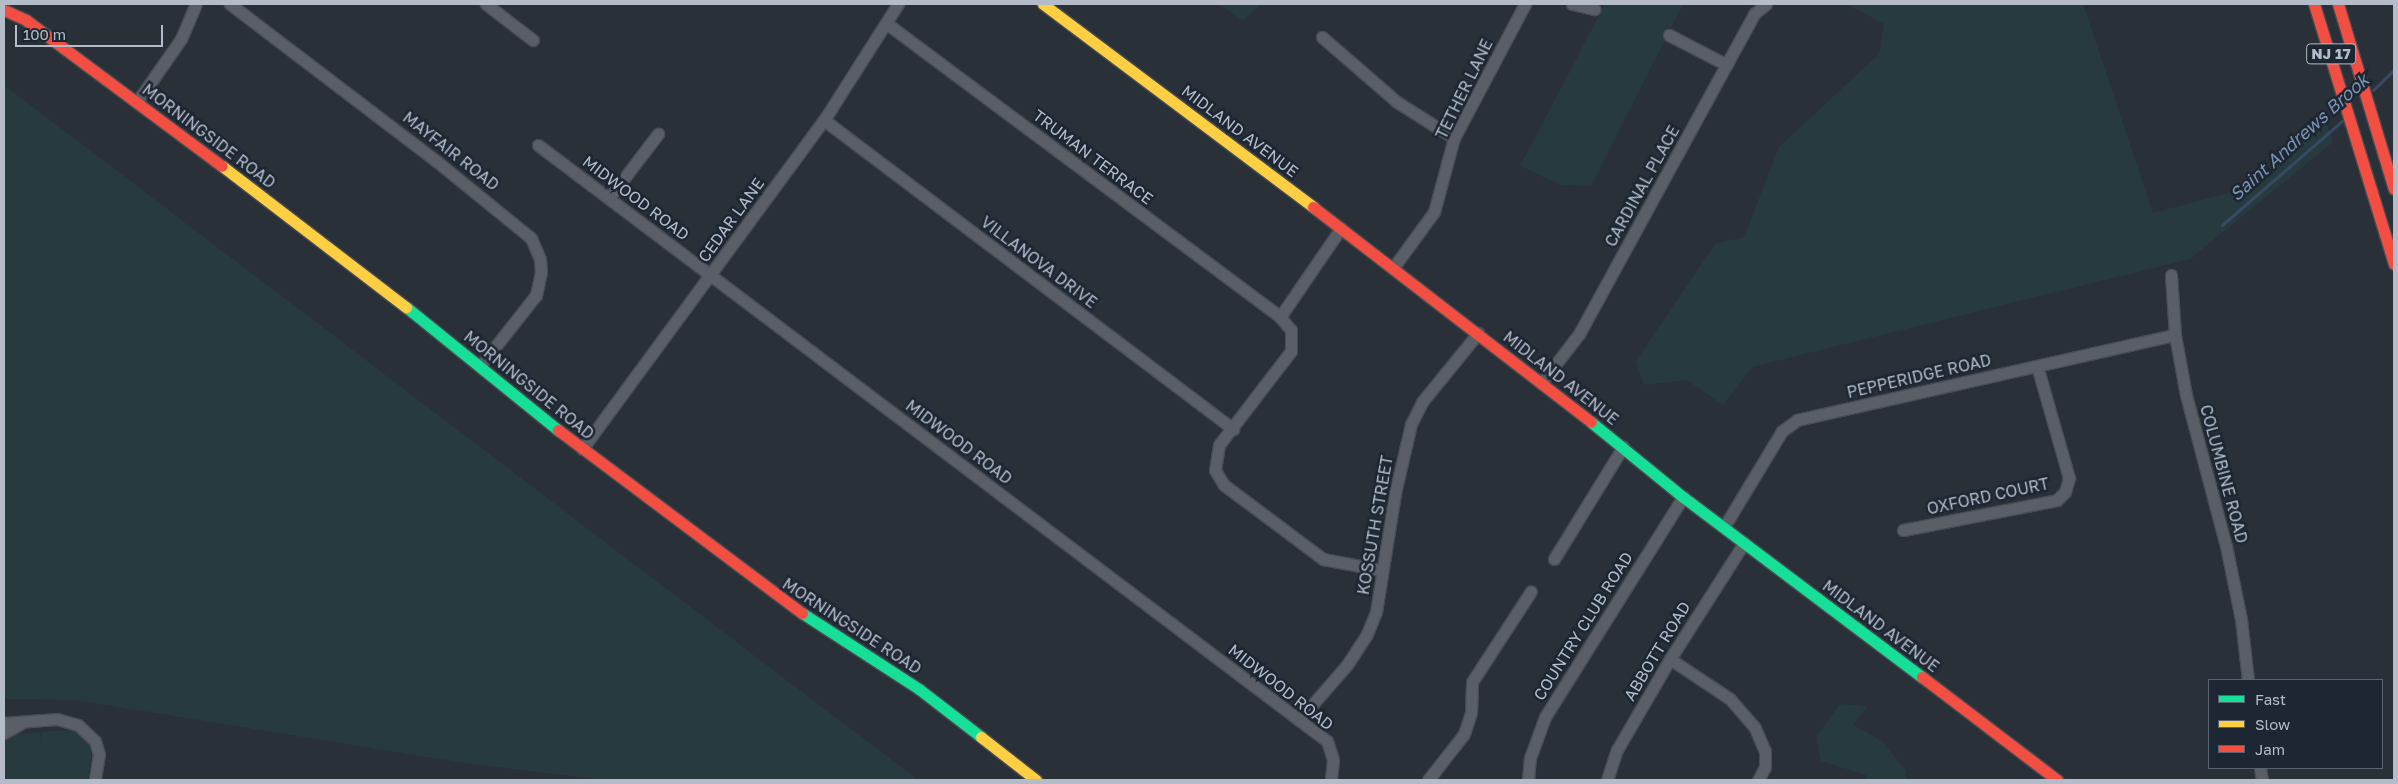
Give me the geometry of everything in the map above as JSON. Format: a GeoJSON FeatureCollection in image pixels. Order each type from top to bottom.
{"type":"FeatureCollection","features":[{"type":"Feature","properties":{"kind":"main road","name":"MIDLAND AVENUE"},"geometry":{"type":"LineString","coordinates":[[1044,4],[1341,228],[1542,382],[1683,496],[2057,780]]}},
{"type":"Feature","properties":{"kind":"main road","name":"NJ 17"},"geometry":{"type":"LineString","coordinates":[[2314,4],[2394,264]]}},
{"type":"Feature","properties":{"kind":"main road","name":"NJ 17"},"geometry":{"type":"LineString","coordinates":[[2338,4],[2394,189]]}},
{"type":"Feature","properties":{"kind":"main road","name":"MORNINGSIDE ROAD"},"geometry":{"type":"LineString","coordinates":[[4,10],[26,20],[137,102],[481,365],[582,449],[777,597],[919,689],[1036,780]]}},
{"type":"Feature","properties":{"kind":"street"},"geometry":{"type":"LineString","coordinates":[[137,102],[181,39],[196,4]]}},
{"type":"Feature","properties":{"kind":"street","name":"MAYFAIR ROAD"},"geometry":{"type":"LineString","coordinates":[[230,4],[420,148],[531,238],[540,259],[541,272],[536,295],[481,365]]}},
{"type":"Feature","properties":{"kind":"street"},"geometry":{"type":"LineString","coordinates":[[486,4],[533,40]]}},
{"type":"Feature","properties":{"kind":"street","name":"CEDAR LANE"},"geometry":{"type":"LineString","coordinates":[[582,449],[824,120],[898,4]]}},
{"type":"Feature","properties":{"kind":"street","name":"TETHER LANE"},"geometry":{"type":"LineString","coordinates":[[1392,268],[1434,212],[1454,138],[1525,4]]}},
{"type":"Feature","properties":{"kind":"street"},"geometry":{"type":"LineString","coordinates":[[1572,4],[1594,9]]}},
{"type":"Feature","properties":{"kind":"street","name":"CARDINAL PLACE"},"geometry":{"type":"LineString","coordinates":[[1542,382],[1579,334],[1755,13],[1766,4]]}},
{"type":"Feature","properties":{"kind":"street","name":"TRUMAN TERRACE"},"geometry":{"type":"LineString","coordinates":[[886,23],[1280,317]]}},
{"type":"Feature","properties":{"kind":"street"},"geometry":{"type":"LineString","coordinates":[[1669,35],[1727,65]]}},
{"type":"Feature","properties":{"kind":"street"},"geometry":{"type":"LineString","coordinates":[[1322,37],[1396,102],[1454,138]]}},
{"type":"Feature","properties":{"kind":"street","name":"VILLANOVA DRIVE"},"geometry":{"type":"LineString","coordinates":[[824,120],[1233,429]]}},
{"type":"Feature","properties":{"kind":"street"},"geometry":{"type":"LineString","coordinates":[[609,198],[658,134]]}},
{"type":"Feature","properties":{"kind":"street","name":"MIDWOOD ROAD"},"geometry":{"type":"LineString","coordinates":[[538,145],[1327,740],[1333,760],[1331,780]]}},
{"type":"Feature","properties":{"kind":"street"},"geometry":{"type":"LineString","coordinates":[[1341,228],[1280,317],[1291,330],[1291,351],[1216,454],[1215,470],[1224,485],[1323,559],[1382,570]]}},
{"type":"Feature","properties":{"kind":"street","name":"COLUMBINE ROAD"},"geometry":{"type":"LineString","coordinates":[[2171,275],[2175,334],[2186,395],[2226,546],[2241,619],[2248,679]]}},
{"type":"Feature","properties":{"kind":"street","name":"KOSSUTH STREET"},"geometry":{"type":"LineString","coordinates":[[1299,720],[1359,649],[1376,612],[1382,570],[1411,424],[1422,402],[1478,333]]}},
{"type":"Feature","properties":{"kind":"street","name":"PEPPERIDGE ROAD"},"geometry":{"type":"LineString","coordinates":[[1724,527],[1782,431],[1797,420],[2175,334]]}},
{"type":"Feature","properties":{"kind":"street","name":"OXFORD COURT"},"geometry":{"type":"LineString","coordinates":[[1903,530],[2057,500],[2065,492],[2069,478],[2037,366]]}},
{"type":"Feature","properties":{"kind":"street"},"geometry":{"type":"LineString","coordinates":[[1554,559],[1623,447]]}},
{"type":"Feature","properties":{"kind":"street","name":"COUNTRY CLUB ROAD"},"geometry":{"type":"LineString","coordinates":[[1528,780],[1530,758],[1545,717],[1683,496]]}},
{"type":"Feature","properties":{"kind":"street","name":"ABBOTT ROAD"},"geometry":{"type":"LineString","coordinates":[[1607,780],[1617,750],[1670,659],[1744,543]]}},
{"type":"Feature","properties":{"kind":"street"},"geometry":{"type":"LineString","coordinates":[[1428,780],[1464,734],[1471,713],[1472,682],[1531,591]]}},
{"type":"Feature","properties":{"kind":"street"},"geometry":{"type":"LineString","coordinates":[[1670,659],[1730,699],[1755,728],[1765,751],[1765,767],[1758,780]]}},
{"type":"Feature","properties":{"kind":"street"},"geometry":{"type":"LineString","coordinates":[[4,723],[57,719],[78,726],[95,741],[99,754],[95,780]]}},
{"type":"Feature","properties":{"kind":"street"},"geometry":{"type":"LineString","coordinates":[[4,733],[24,722]]}},
{"type":"Feature","properties":{"kind":"green space"},"geometry":{"type":"Polygon","coordinates":[[[1219,4],[1260,4],[1243,21],[1219,4]]]}},
{"type":"Feature","properties":{"kind":"green space"},"geometry":{"type":"Polygon","coordinates":[[[1605,4],[1683,4],[1591,186],[1561,185],[1520,166],[1605,4]]]}},
{"type":"Feature","properties":{"kind":"green space"},"geometry":{"type":"Polygon","coordinates":[[[1846,4],[2083,4],[2153,213],[2254,186],[2325,116],[2333,142],[2190,259],[1752,367],[1723,405],[1687,380],[1644,385],[1636,361],[1715,244],[1744,237],[1779,147],[1879,54],[1884,24],[1846,4]]]}},
{"type":"Feature","properties":{"kind":"green space"},"geometry":{"type":"Polygon","coordinates":[[[4,85],[918,780],[606,780],[471,764],[75,700],[4,699],[4,85]]]}},
{"type":"Feature","properties":{"kind":"green space"},"geometry":{"type":"Polygon","coordinates":[[[1840,704],[1867,706],[1853,725],[1882,741],[1906,771],[1905,780],[1867,780],[1866,775],[1821,761],[1816,737],[1840,704]]]}},
{"type":"Feature","properties":{"kind":"green space"},"geometry":{"type":"Polygon","coordinates":[[[79,731],[89,741],[92,754],[88,780],[4,780],[4,736],[40,732],[42,748],[41,732],[79,731]]]}},
{"type":"Feature","properties":{"kind":"waterway","name":"Saint Andrews Brook"},"geometry":{"type":"LineString","coordinates":[[2373,90],[2394,70]]}},
{"type":"Feature","properties":{"kind":"waterway","name":"Saint Andrews Brook"},"geometry":{"type":"LineString","coordinates":[[2222,225],[2342,121]]}},
{"type":"Feature","properties":{"kind":"traffic: fast"},"geometry":{"type":"LineString","coordinates":[[406,307],[558,430]]}},
{"type":"Feature","properties":{"kind":"traffic: fast"},"geometry":{"type":"LineString","coordinates":[[1591,422],[1683,497],[1922,677]]}},
{"type":"Feature","properties":{"kind":"traffic: fast"},"geometry":{"type":"LineString","coordinates":[[802,613],[919,689],[981,737]]}},
{"type":"Feature","properties":{"kind":"traffic: slow"},"geometry":{"type":"LineString","coordinates":[[1043,4],[1313,207]]}},
{"type":"Feature","properties":{"kind":"traffic: slow"},"geometry":{"type":"LineString","coordinates":[[222,166],[406,307]]}},
{"type":"Feature","properties":{"kind":"traffic: slow"},"geometry":{"type":"LineString","coordinates":[[981,737],[1036,780]]}},
{"type":"Feature","properties":{"kind":"traffic: jam"},"geometry":{"type":"LineString","coordinates":[[2314,4],[2394,264]]}},
{"type":"Feature","properties":{"kind":"traffic: jam"},"geometry":{"type":"LineString","coordinates":[[2338,4],[2394,189]]}},
{"type":"Feature","properties":{"kind":"traffic: jam"},"geometry":{"type":"LineString","coordinates":[[4,10],[26,20],[222,166]]}},
{"type":"Feature","properties":{"kind":"traffic: jam"},"geometry":{"type":"LineString","coordinates":[[1313,207],[1591,422]]}},
{"type":"Feature","properties":{"kind":"traffic: jam"},"geometry":{"type":"LineString","coordinates":[[558,430],[802,613]]}},
{"type":"Feature","properties":{"kind":"traffic: jam"},"geometry":{"type":"LineString","coordinates":[[1922,677],[2057,780]]}}]}
